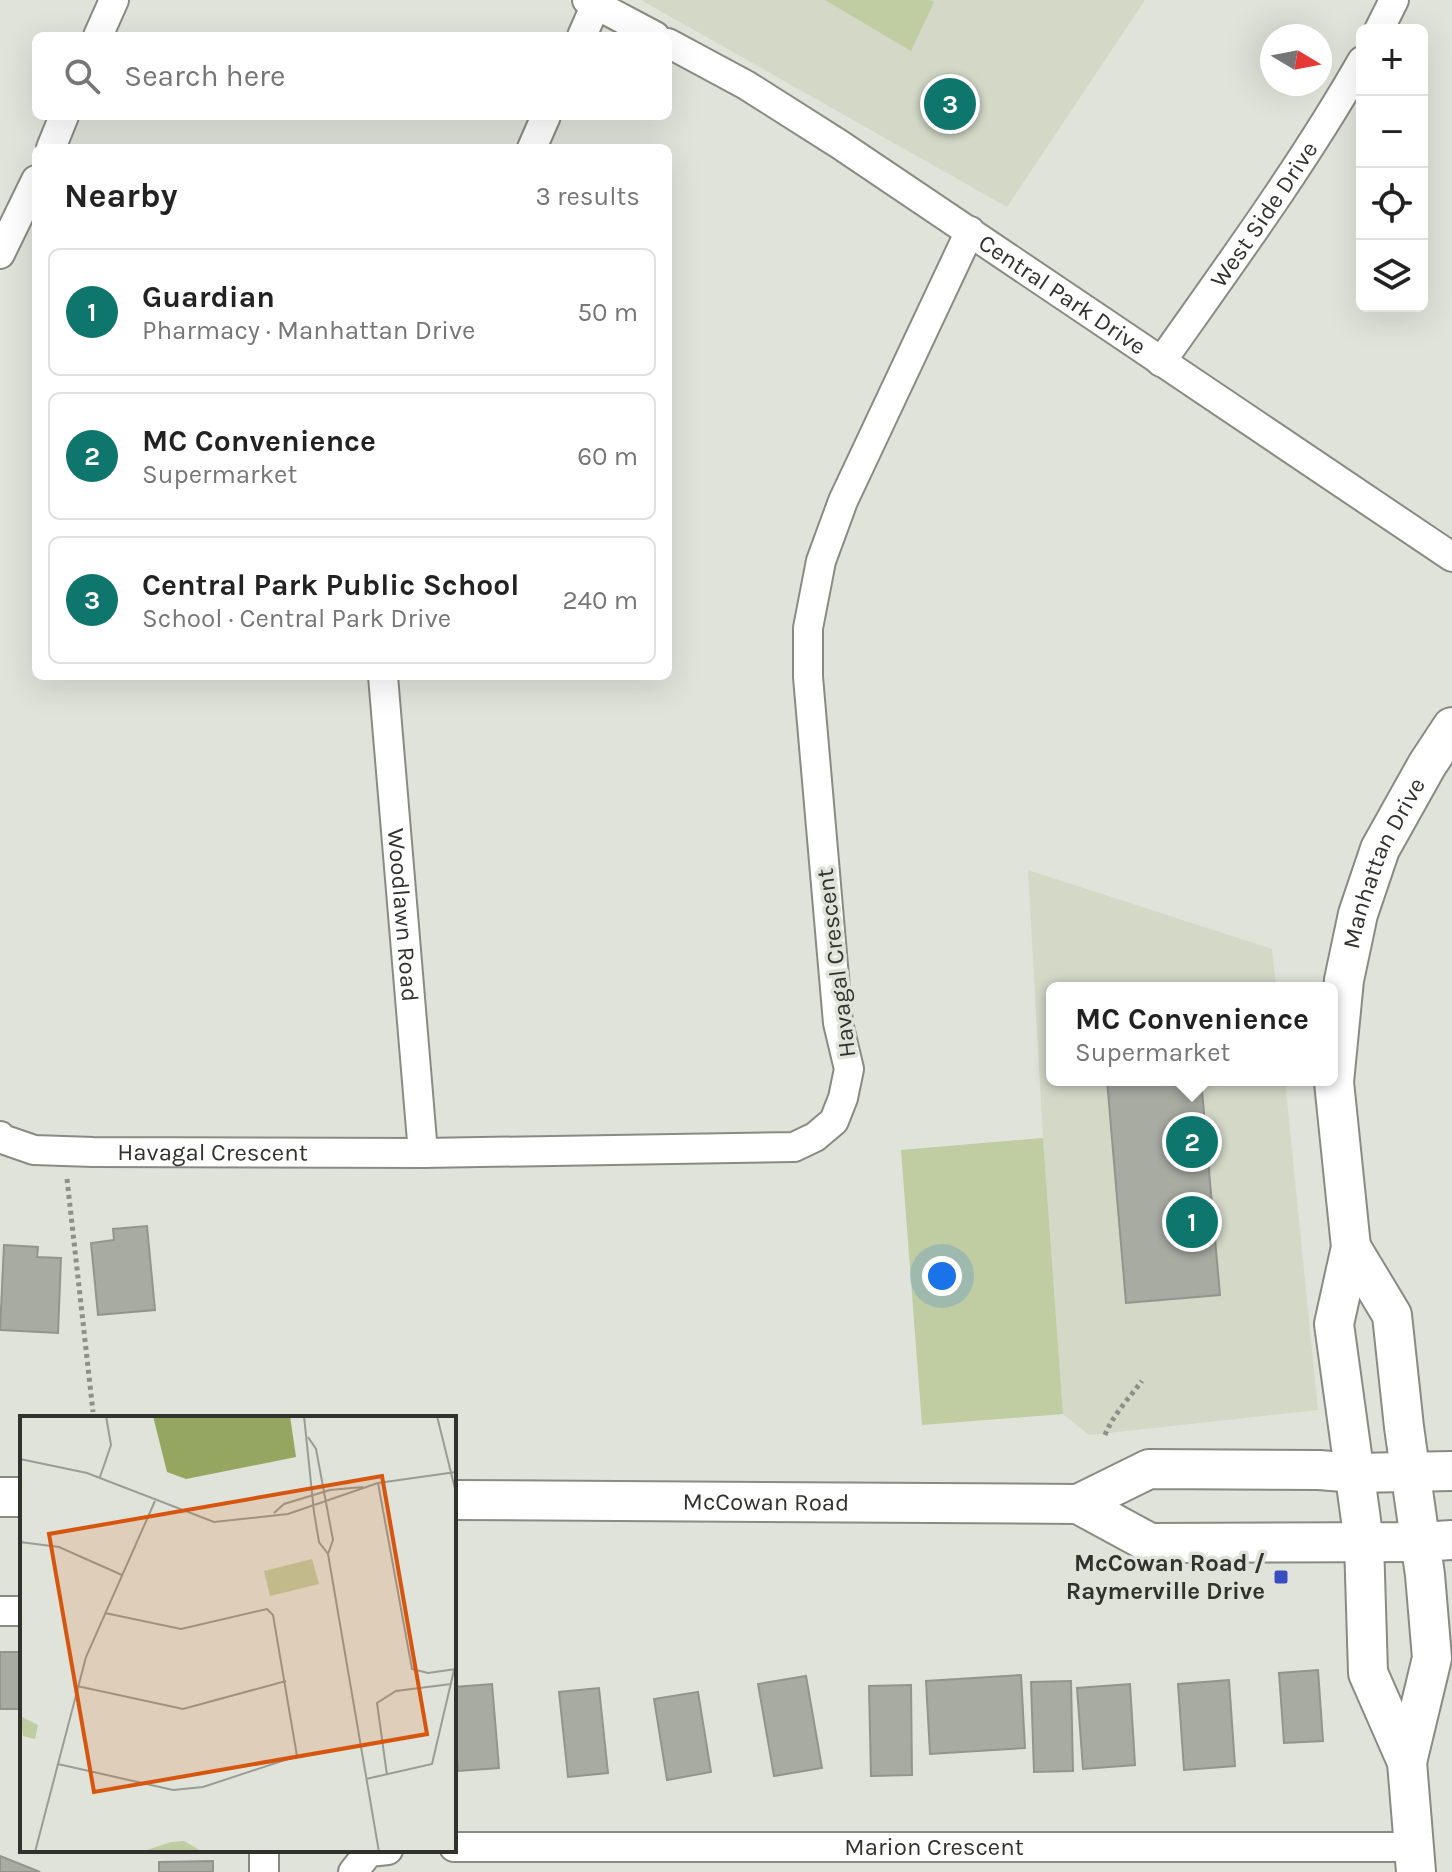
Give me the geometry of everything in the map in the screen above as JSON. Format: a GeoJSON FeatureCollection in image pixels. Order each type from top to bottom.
{"type":"FeatureCollection","features":[{"type":"Feature","properties":{"kind":"street"},"geometry":{"type":"LineString","coordinates":[[100,32],[114,0]]}},
{"type":"Feature","properties":{"kind":"street"},"geometry":{"type":"LineString","coordinates":[[1382,24],[1394,0]]}},
{"type":"Feature","properties":{"kind":"street"},"geometry":{"type":"LineString","coordinates":[[583,32],[591,2],[647,32]]}},
{"type":"Feature","properties":{"kind":"street","name":"Central Park Drive"},"geometry":{"type":"LineString","coordinates":[[672,45],[839,144],[1452,557]]}},
{"type":"Feature","properties":{"kind":"street","name":"West Side Drive"},"geometry":{"type":"LineString","coordinates":[[1161,362],[1279,193],[1356,71]]}},
{"type":"Feature","properties":{"kind":"street"},"geometry":{"type":"LineString","coordinates":[[53,144],[62,120]]}},
{"type":"Feature","properties":{"kind":"street"},"geometry":{"type":"LineString","coordinates":[[534,144],[544,120]]}},
{"type":"Feature","properties":{"kind":"street"},"geometry":{"type":"LineString","coordinates":[[0,254],[32,188]]}},
{"type":"Feature","properties":{"kind":"street","name":"Havagal Crescent"},"geometry":{"type":"LineString","coordinates":[[0,1136],[34,1150],[63,1151],[423,1153],[794,1147],[815,1137],[834,1121],[849,1069],[838,1023],[808,677],[808,628],[821,561],[843,501],[970,231]]}},
{"type":"Feature","properties":{"kind":"street","name":"Woodlawn Road"},"geometry":{"type":"LineString","coordinates":[[383,680],[423,1153]]}},
{"type":"Feature","properties":{"kind":"street","name":"Manhattan Drive"},"geometry":{"type":"LineString","coordinates":[[1338,1041],[1344,980],[1358,914],[1380,849],[1452,727]]}},
{"type":"Feature","properties":{"kind":"street","name":"Manhattan Drive"},"geometry":{"type":"LineString","coordinates":[[1334,1086],[1351,1247],[1334,1324],[1364,1542],[1368,1673],[1407,1762]]}},
{"type":"Feature","properties":{"kind":"street","name":"Manhattan Drive"},"geometry":{"type":"LineString","coordinates":[[1351,1247],[1392,1315],[1410,1471],[1436,1541],[1432,1658],[1407,1762]]}},
{"type":"Feature","properties":{"kind":"street","name":"McCowan Road"},"geometry":{"type":"LineString","coordinates":[[456,1500],[1078,1504],[1149,1469],[1356,1473],[1452,1471]]}},
{"type":"Feature","properties":{"kind":"street","name":"McCowan Road"},"geometry":{"type":"LineString","coordinates":[[1078,1504],[1150,1543],[1436,1541]]}},
{"type":"Feature","properties":{"kind":"street"},"geometry":{"type":"LineString","coordinates":[[1407,1762],[1415,1860]]}},
{"type":"Feature","properties":{"kind":"street","name":"Marion Crescent"},"geometry":{"type":"LineString","coordinates":[[456,1847],[1415,1860]]}},
{"type":"Feature","properties":{"kind":"street"},"geometry":{"type":"LineString","coordinates":[[353,1872],[369,1852]]}},
{"type":"Feature","properties":{"kind":"path"},"geometry":{"type":"LineString","coordinates":[[63,1151],[93,1412]]}},
{"type":"Feature","properties":{"kind":"path"},"geometry":{"type":"LineString","coordinates":[[1105,1435],[1110,1422],[1142,1381]]}},
{"type":"Feature","properties":{"kind":"shaded area"},"geometry":{"type":"Polygon","coordinates":[[[641,0],[1145,0],[1007,207],[641,0]]]}},
{"type":"Feature","properties":{"kind":"shaded area"},"geometry":{"type":"Polygon","coordinates":[[[1028,870],[1272,949],[1275,982],[1046,982],[1046,1086],[1286,1086],[1318,1410],[1089,1435],[1063,1414],[1028,870]]]}},
{"type":"Feature","properties":{"kind":"green space"},"geometry":{"type":"Polygon","coordinates":[[[825,0],[929,0],[934,2],[911,51],[825,0]]]}},
{"type":"Feature","properties":{"kind":"green space"},"geometry":{"type":"Polygon","coordinates":[[[1043,1138],[1063,1414],[922,1425],[901,1150],[1043,1138]]]}},
{"type":"Feature","properties":{"kind":"building"},"geometry":{"type":"Polygon","coordinates":[[[1108,1086],[1202,1086],[1220,1295],[1126,1303],[1108,1086]]]}},
{"type":"Feature","properties":{"kind":"building"},"geometry":{"type":"Polygon","coordinates":[[[147,1226],[155,1310],[98,1315],[91,1243],[114,1240],[113,1229],[147,1226]]]}},
{"type":"Feature","properties":{"kind":"building"},"geometry":{"type":"Polygon","coordinates":[[[4,1245],[38,1247],[37,1257],[61,1258],[58,1333],[0,1330],[4,1245]]]}},
{"type":"Feature","properties":{"kind":"building"},"geometry":{"type":"Polygon","coordinates":[[[0,1652],[20,1652],[20,1709],[0,1709],[0,1652]]]}},
{"type":"Feature","properties":{"kind":"building"},"geometry":{"type":"Polygon","coordinates":[[[1318,1670],[1323,1741],[1284,1743],[1279,1673],[1318,1670]]]}},
{"type":"Feature","properties":{"kind":"building"},"geometry":{"type":"Polygon","coordinates":[[[1021,1675],[1025,1748],[930,1754],[926,1681],[1021,1675]]]}},
{"type":"Feature","properties":{"kind":"building"},"geometry":{"type":"Polygon","coordinates":[[[806,1676],[822,1768],[774,1776],[758,1684],[806,1676]]]}},
{"type":"Feature","properties":{"kind":"building"},"geometry":{"type":"Polygon","coordinates":[[[1229,1680],[1235,1766],[1184,1770],[1178,1684],[1229,1680]]]}},
{"type":"Feature","properties":{"kind":"building"},"geometry":{"type":"Polygon","coordinates":[[[1071,1681],[1073,1771],[1034,1772],[1031,1682],[1071,1681]]]}},
{"type":"Feature","properties":{"kind":"building"},"geometry":{"type":"Polygon","coordinates":[[[492,1684],[499,1768],[458,1771],[456,1687],[492,1684]]]}},
{"type":"Feature","properties":{"kind":"building"},"geometry":{"type":"Polygon","coordinates":[[[1130,1684],[1135,1765],[1083,1769],[1077,1688],[1130,1684]]]}},
{"type":"Feature","properties":{"kind":"building"},"geometry":{"type":"Polygon","coordinates":[[[911,1685],[912,1775],[871,1776],[869,1686],[911,1685]]]}},
{"type":"Feature","properties":{"kind":"building"},"geometry":{"type":"Polygon","coordinates":[[[599,1688],[608,1773],[568,1777],[559,1692],[599,1688]]]}},
{"type":"Feature","properties":{"kind":"building"},"geometry":{"type":"Polygon","coordinates":[[[698,1692],[711,1772],[667,1780],[654,1699],[698,1692]]]}},
{"type":"Feature","properties":{"kind":"building"},"geometry":{"type":"Polygon","coordinates":[[[0,1856],[40,1872],[0,1872],[0,1856]]]}},
{"type":"Feature","properties":{"kind":"building"},"geometry":{"type":"Polygon","coordinates":[[[213,1861],[213,1872],[159,1872],[159,1862],[213,1861]]]}},
{"type":"Feature","properties":{"kind":"place","name":"Central Park Public School"},"geometry":{"type":"Point","coordinates":[950,104]}},
{"type":"Feature","properties":{"kind":"place","name":"MC Convenience"},"geometry":{"type":"Point","coordinates":[1192,1142]}},
{"type":"Feature","properties":{"kind":"place","name":"Guardian"},"geometry":{"type":"Point","coordinates":[1192,1222]}},
{"type":"Feature","properties":{"kind":"place","name":"McCowan Road / Raymerville Drive"},"geometry":{"type":"Point","coordinates":[1281,1577]}}]}
